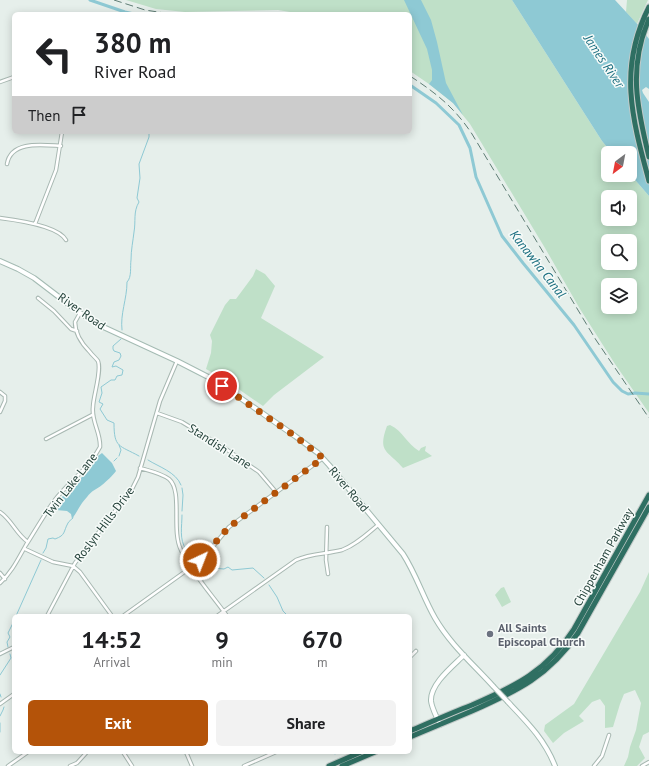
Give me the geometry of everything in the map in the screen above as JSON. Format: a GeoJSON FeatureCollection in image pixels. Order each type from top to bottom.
{"type":"FeatureCollection","features":[{"type":"Feature","properties":{"kind":"highway"},"geometry":{"type":"LineString","coordinates":[[649,7],[636,41],[630,81],[632,112],[649,180]]}},
{"type":"Feature","properties":{"kind":"highway"},"geometry":{"type":"LineString","coordinates":[[649,19],[639,50],[635,89],[638,111],[649,157]]}},
{"type":"Feature","properties":{"kind":"highway","name":"Chippenham Parkway"},"geometry":{"type":"LineString","coordinates":[[438,722],[515,685],[532,674],[552,657],[574,629],[649,496]]}},
{"type":"Feature","properties":{"kind":"highway","name":"Chippenham Parkway"},"geometry":{"type":"LineString","coordinates":[[438,722],[515,691],[536,678],[556,661],[578,633],[649,507]]}},
{"type":"Feature","properties":{"kind":"highway"},"geometry":{"type":"LineString","coordinates":[[412,730],[438,722]]}},
{"type":"Feature","properties":{"kind":"highway"},"geometry":{"type":"LineString","coordinates":[[412,736],[438,722]]}},
{"type":"Feature","properties":{"kind":"highway"},"geometry":{"type":"LineString","coordinates":[[328,766],[356,754]]}},
{"type":"Feature","properties":{"kind":"highway"},"geometry":{"type":"LineString","coordinates":[[342,766],[370,754]]}},
{"type":"Feature","properties":{"kind":"main road","name":"River Road"},"geometry":{"type":"LineString","coordinates":[[0,261],[34,278],[80,313],[107,329],[177,361],[214,381],[300,439],[323,458],[379,524],[407,560],[431,610],[444,632],[539,736],[549,752],[555,766]]}},
{"type":"Feature","properties":{"kind":"main road"},"geometry":{"type":"LineString","coordinates":[[438,722],[432,703],[433,692],[444,674],[464,655]]}},
{"type":"Feature","properties":{"kind":"street"},"geometry":{"type":"LineString","coordinates":[[0,82],[12,78]]}},
{"type":"Feature","properties":{"kind":"street"},"geometry":{"type":"LineString","coordinates":[[35,224],[56,170],[62,134]]}},
{"type":"Feature","properties":{"kind":"street"},"geometry":{"type":"LineString","coordinates":[[7,164],[9,156],[20,148],[32,145],[61,146]]}},
{"type":"Feature","properties":{"kind":"street"},"geometry":{"type":"LineString","coordinates":[[0,218],[35,224],[61,234],[66,240]]}},
{"type":"Feature","properties":{"kind":"street"},"geometry":{"type":"LineString","coordinates":[[38,298],[54,311],[71,329],[77,331]]}},
{"type":"Feature","properties":{"kind":"street"},"geometry":{"type":"LineString","coordinates":[[77,331],[75,322],[80,313]]}},
{"type":"Feature","properties":{"kind":"street","name":"Twin Lake Lane"},"geometry":{"type":"LineString","coordinates":[[0,583],[5,579],[16,564],[28,542],[55,500],[81,474],[99,449],[100,443],[92,415],[99,363],[83,344],[77,331]]}},
{"type":"Feature","properties":{"kind":"street","name":"Roslyn Hills Drive"},"geometry":{"type":"LineString","coordinates":[[48,614],[73,566],[127,497],[135,484],[164,389],[177,361]]}},
{"type":"Feature","properties":{"kind":"street"},"geometry":{"type":"LineString","coordinates":[[0,392],[5,398],[5,404],[0,412]]}},
{"type":"Feature","properties":{"kind":"street","name":"Standish Lane"},"geometry":{"type":"LineString","coordinates":[[157,413],[182,422],[226,449],[259,472],[276,492]]}},
{"type":"Feature","properties":{"kind":"street"},"geometry":{"type":"LineString","coordinates":[[46,439],[92,415]]}},
{"type":"Feature","properties":{"kind":"street"},"geometry":{"type":"LineString","coordinates":[[126,614],[206,555],[229,527],[323,458]]}},
{"type":"Feature","properties":{"kind":"street"},"geometry":{"type":"LineString","coordinates":[[140,468],[163,476],[170,481],[175,488],[177,538],[180,549],[191,567],[224,612]]}},
{"type":"Feature","properties":{"kind":"street"},"geometry":{"type":"LineString","coordinates":[[0,512],[10,520],[21,536],[28,542]]}},
{"type":"Feature","properties":{"kind":"street"},"geometry":{"type":"LineString","coordinates":[[220,614],[298,559],[343,550],[379,524]]}},
{"type":"Feature","properties":{"kind":"street"},"geometry":{"type":"LineString","coordinates":[[327,527],[328,574]]}},
{"type":"Feature","properties":{"kind":"street"},"geometry":{"type":"LineString","coordinates":[[24,549],[53,562],[73,566],[80,572],[111,614]]}},
{"type":"Feature","properties":{"kind":"street"},"geometry":{"type":"LineString","coordinates":[[0,573],[5,579]]}},
{"type":"Feature","properties":{"kind":"street"},"geometry":{"type":"LineString","coordinates":[[0,654],[12,648]]}},
{"type":"Feature","properties":{"kind":"street"},"geometry":{"type":"LineString","coordinates":[[412,654],[416,651]]}},
{"type":"Feature","properties":{"kind":"street"},"geometry":{"type":"LineString","coordinates":[[0,704],[12,695]]}},
{"type":"Feature","properties":{"kind":"street"},"geometry":{"type":"LineString","coordinates":[[594,766],[604,752],[609,735]]}},
{"type":"Feature","properties":{"kind":"street"},"geometry":{"type":"LineString","coordinates":[[8,766],[25,754]]}},
{"type":"Feature","properties":{"kind":"street"},"geometry":{"type":"LineString","coordinates":[[70,766],[77,763],[85,754]]}},
{"type":"Feature","properties":{"kind":"street"},"geometry":{"type":"LineString","coordinates":[[124,754],[132,766]]}},
{"type":"Feature","properties":{"kind":"street"},"geometry":{"type":"LineString","coordinates":[[187,754],[192,766]]}},
{"type":"Feature","properties":{"kind":"street"},"geometry":{"type":"LineString","coordinates":[[244,766],[271,754]]}},
{"type":"Feature","properties":{"kind":"street"},"geometry":{"type":"LineString","coordinates":[[642,766],[649,762]]}},
{"type":"Feature","properties":{"kind":"green space"},"geometry":{"type":"Polygon","coordinates":[[[126,0],[512,0],[606,146],[601,146],[601,182],[637,182],[649,196],[649,413],[615,364],[580,309],[470,124],[453,103],[412,72],[412,12],[290,12],[278,10],[185,12],[156,9],[126,0]]]}},
{"type":"Feature","properties":{"kind":"green space"},"geometry":{"type":"Polygon","coordinates":[[[627,0],[648,0],[637,24],[626,12],[627,0]]]}},
{"type":"Feature","properties":{"kind":"green space"},"geometry":{"type":"Polygon","coordinates":[[[256,269],[265,274],[275,286],[261,318],[324,357],[274,395],[263,406],[227,381],[206,369],[211,353],[212,341],[210,335],[225,305],[230,299],[236,299],[253,276],[256,269]]]}},
{"type":"Feature","properties":{"kind":"green space"},"geometry":{"type":"Polygon","coordinates":[[[390,425],[419,451],[421,448],[426,446],[425,451],[432,456],[403,468],[389,454],[384,446],[384,435],[387,426],[390,425]]]}},
{"type":"Feature","properties":{"kind":"green space"},"geometry":{"type":"Polygon","coordinates":[[[649,572],[649,732],[643,735],[639,747],[645,758],[637,766],[624,766],[636,730],[641,703],[635,690],[624,694],[613,727],[605,728],[605,706],[600,699],[592,702],[579,716],[584,721],[564,733],[553,743],[544,731],[545,725],[574,704],[640,592],[649,572]]]}},
{"type":"Feature","properties":{"kind":"green space"},"geometry":{"type":"Polygon","coordinates":[[[504,587],[511,602],[502,607],[495,595],[501,588],[504,587]]]}},
{"type":"Feature","properties":{"kind":"water"},"geometry":{"type":"Polygon","coordinates":[[[404,0],[421,0],[431,20],[446,83],[463,115],[453,103],[429,84],[432,80],[432,70],[427,49],[412,17],[412,12],[410,12],[404,0]]]}},
{"type":"Feature","properties":{"kind":"water","name":"James River"},"geometry":{"type":"Polygon","coordinates":[[[512,0],[615,0],[649,39],[649,89],[646,87],[642,90],[649,102],[649,196],[637,182],[637,146],[606,146],[512,0]]]}},
{"type":"Feature","properties":{"kind":"water"},"geometry":{"type":"Polygon","coordinates":[[[102,453],[112,463],[116,471],[115,473],[104,484],[89,495],[72,519],[71,514],[67,511],[56,510],[54,507],[58,501],[86,473],[98,456],[102,453]]]}},
{"type":"Feature","properties":{"kind":"waterway","name":"Kanawha Canal"},"geometry":{"type":"LineString","coordinates":[[90,0],[125,12]]}},
{"type":"Feature","properties":{"kind":"waterway","name":"Kanawha Canal"},"geometry":{"type":"LineString","coordinates":[[412,86],[436,103],[459,125],[470,148],[476,177],[502,236],[574,325],[613,382],[622,391],[628,394],[649,394]]}},
{"type":"Feature","properties":{"kind":"waterway"},"geometry":{"type":"LineString","coordinates":[[122,330],[122,318],[127,282],[130,275],[131,253],[135,228],[135,213],[139,202],[137,198],[140,178],[139,164],[149,134]]}},
{"type":"Feature","properties":{"kind":"waterway"},"geometry":{"type":"LineString","coordinates":[[121,339],[113,346],[114,351],[120,353],[121,356],[119,360],[114,362],[112,367],[116,366],[123,370],[122,375],[117,376],[115,380],[111,380],[101,387],[102,393],[99,402],[103,404],[100,409],[107,420],[114,423],[115,437],[119,445],[139,456]]}},
{"type":"Feature","properties":{"kind":"waterway"},"geometry":{"type":"LineString","coordinates":[[119,445],[121,450],[119,456]]}},
{"type":"Feature","properties":{"kind":"waterway"},"geometry":{"type":"LineString","coordinates":[[114,461],[117,458]]}},
{"type":"Feature","properties":{"kind":"waterway"},"geometry":{"type":"LineString","coordinates":[[148,460],[171,473],[179,480],[181,485]]}},
{"type":"Feature","properties":{"kind":"waterway"},"geometry":{"type":"LineString","coordinates":[[182,488],[182,511]]}},
{"type":"Feature","properties":{"kind":"waterway"},"geometry":{"type":"LineString","coordinates":[[182,515],[182,541],[187,551],[196,561]]}},
{"type":"Feature","properties":{"kind":"waterway"},"geometry":{"type":"LineString","coordinates":[[43,553],[48,539],[55,539],[61,536],[64,533],[68,522],[73,518]]}},
{"type":"Feature","properties":{"kind":"waterway"},"geometry":{"type":"LineString","coordinates":[[17,614],[41,560]]}},
{"type":"Feature","properties":{"kind":"waterway"},"geometry":{"type":"LineString","coordinates":[[199,565],[200,568],[206,570],[212,568],[224,569],[228,567],[232,570],[253,568],[264,578]]}},
{"type":"Feature","properties":{"kind":"waterway"},"geometry":{"type":"LineString","coordinates":[[269,585],[286,614]]}},
{"type":"Feature","properties":{"kind":"waterway"},"geometry":{"type":"LineString","coordinates":[[8,647],[7,642],[10,637],[8,633],[12,625]]}},
{"type":"Feature","properties":{"kind":"waterway"},"geometry":{"type":"LineString","coordinates":[[0,675],[11,658],[10,654]]}},
{"type":"Feature","properties":{"kind":"waterway"},"geometry":{"type":"LineString","coordinates":[[0,716],[4,707]]}},
{"type":"Feature","properties":{"kind":"waterway"},"geometry":{"type":"LineString","coordinates":[[0,723],[0,732]]}},
{"type":"Feature","properties":{"kind":"railway"},"geometry":{"type":"LineString","coordinates":[[114,0],[145,10],[158,12]]}},
{"type":"Feature","properties":{"kind":"railway"},"geometry":{"type":"LineString","coordinates":[[412,77],[452,109],[466,125],[596,340],[649,418]]}},
{"type":"Feature","properties":{"kind":"place","name":"All Saints Episcopal Church"},"geometry":{"type":"Point","coordinates":[490,634]}},
{"type":"Feature","properties":{"kind":"route"},"geometry":{"type":"LineString","coordinates":[[200,560],[206,555],[229,527],[323,458],[295,436],[222,386]]}}]}
